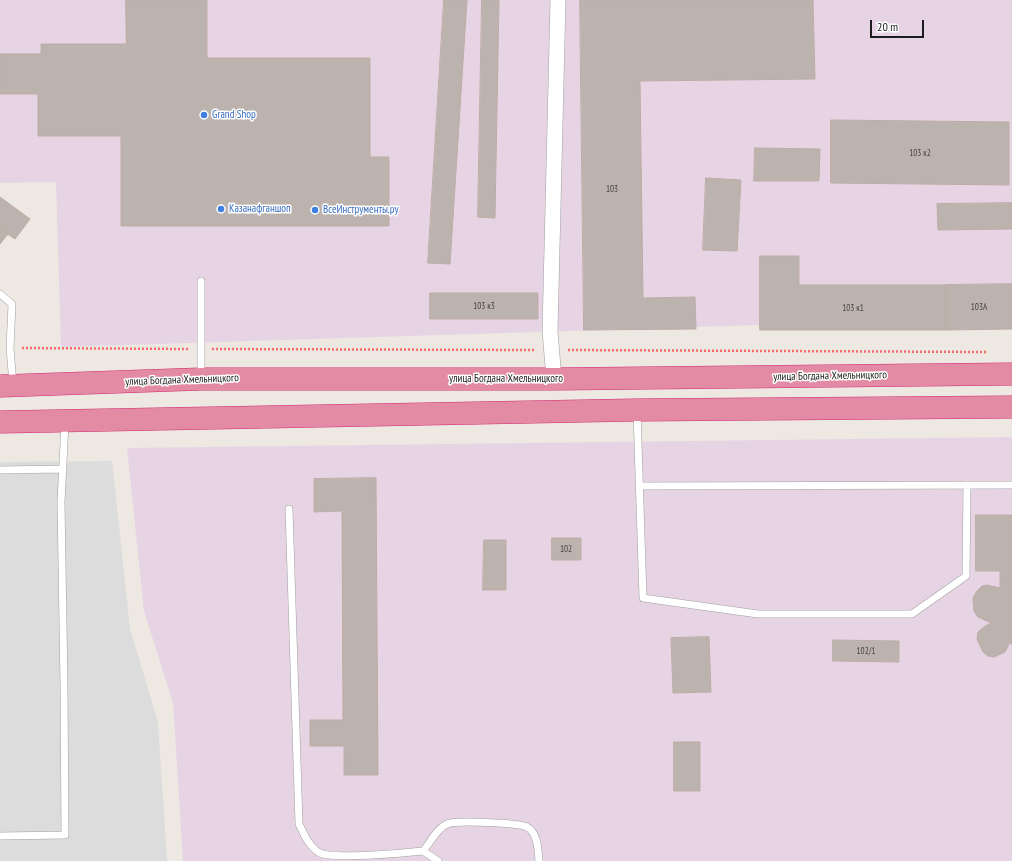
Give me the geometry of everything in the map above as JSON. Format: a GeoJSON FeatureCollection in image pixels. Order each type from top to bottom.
{"type":"FeatureCollection","features":[{"type":"Feature","properties":{"kind":"highway","name":"улица Богдана Хмельницкого"},"geometry":{"type":"LineString","coordinates":[[7,386],[201,379],[554,379],[1012,374]]}},
{"type":"Feature","properties":{"kind":"highway"},"geometry":{"type":"LineString","coordinates":[[0,422],[636,410],[1012,407]]}},
{"type":"Feature","properties":{"kind":"street"},"geometry":{"type":"LineString","coordinates":[[554,379],[550,331],[558,0]]}},
{"type":"Feature","properties":{"kind":"lane"},"geometry":{"type":"LineString","coordinates":[[201,281],[201,379]]}},
{"type":"Feature","properties":{"kind":"lane"},"geometry":{"type":"LineString","coordinates":[[0,294],[12,304],[7,386]]}},
{"type":"Feature","properties":{"kind":"lane"},"geometry":{"type":"LineString","coordinates":[[636,410],[643,598],[758,614],[912,614],[966,576],[967,485]]}},
{"type":"Feature","properties":{"kind":"lane"},"geometry":{"type":"LineString","coordinates":[[0,836],[65,835],[61,502],[66,421]]}},
{"type":"Feature","properties":{"kind":"lane"},"geometry":{"type":"LineString","coordinates":[[0,470],[62,469]]}},
{"type":"Feature","properties":{"kind":"lane"},"geometry":{"type":"LineString","coordinates":[[639,486],[1012,485]]}},
{"type":"Feature","properties":{"kind":"lane"},"geometry":{"type":"LineString","coordinates":[[289,508],[299,824],[308,842],[319,853],[333,856],[401,854],[423,851],[438,861]]}},
{"type":"Feature","properties":{"kind":"lane"},"geometry":{"type":"LineString","coordinates":[[423,851],[440,829],[449,823],[512,824],[528,828],[534,834],[537,843],[539,861]]}},
{"type":"Feature","properties":{"kind":"path"},"geometry":{"type":"LineString","coordinates":[[39,348],[988,352]]}},
{"type":"Feature","properties":{"kind":"shaded area"},"geometry":{"type":"Polygon","coordinates":[[[0,0],[1012,0],[1012,317],[61,347],[56,182],[0,183],[0,0]]]}},
{"type":"Feature","properties":{"kind":"shaded area"},"geometry":{"type":"Polygon","coordinates":[[[1012,437],[1012,861],[183,861],[173,703],[144,611],[127,448],[1012,437]]]}},
{"type":"Feature","properties":{"kind":"shaded area"},"geometry":{"type":"Polygon","coordinates":[[[112,461],[130,629],[158,722],[167,861],[0,861],[0,462],[112,461]]]}},
{"type":"Feature","properties":{"kind":"building","name":"Grand Shop"},"geometry":{"type":"Polygon","coordinates":[[[126,0],[207,0],[207,58],[370,58],[370,157],[389,157],[389,226],[121,226],[121,136],[38,136],[38,94],[0,94],[0,54],[41,54],[41,44],[126,44],[126,0]]]}},
{"type":"Feature","properties":{"kind":"building"},"geometry":{"type":"Polygon","coordinates":[[[444,0],[467,0],[450,264],[428,263],[444,0]]]}},
{"type":"Feature","properties":{"kind":"building"},"geometry":{"type":"Polygon","coordinates":[[[482,0],[499,0],[495,218],[478,217],[482,0]]]}},
{"type":"Feature","properties":{"kind":"building"},"geometry":{"type":"Polygon","coordinates":[[[580,0],[813,0],[815,79],[640,81],[643,298],[695,297],[696,329],[584,330],[580,0]]]}},
{"type":"Feature","properties":{"kind":"building"},"geometry":{"type":"Polygon","coordinates":[[[831,120],[1009,122],[1009,185],[831,183],[831,120]]]}},
{"type":"Feature","properties":{"kind":"building"},"geometry":{"type":"Polygon","coordinates":[[[755,148],[820,149],[819,181],[754,181],[755,148]]]}},
{"type":"Feature","properties":{"kind":"building"},"geometry":{"type":"Polygon","coordinates":[[[706,178],[741,180],[737,251],[703,250],[706,178]]]}},
{"type":"Feature","properties":{"kind":"building"},"geometry":{"type":"Polygon","coordinates":[[[0,197],[30,219],[15,239],[0,229],[0,197]]]}},
{"type":"Feature","properties":{"kind":"building"},"geometry":{"type":"Polygon","coordinates":[[[1012,203],[1012,229],[938,230],[937,204],[1012,203]]]}},
{"type":"Feature","properties":{"kind":"building"},"geometry":{"type":"Polygon","coordinates":[[[0,229],[8,234],[0,244],[0,229]]]}},
{"type":"Feature","properties":{"kind":"building"},"geometry":{"type":"Polygon","coordinates":[[[760,256],[799,256],[799,285],[946,285],[946,330],[760,330],[760,256]]]}},
{"type":"Feature","properties":{"kind":"building"},"geometry":{"type":"Polygon","coordinates":[[[1012,284],[1012,329],[946,330],[946,285],[1012,284]]]}},
{"type":"Feature","properties":{"kind":"building"},"geometry":{"type":"Polygon","coordinates":[[[430,293],[538,293],[538,319],[430,319],[430,293]]]}},
{"type":"Feature","properties":{"kind":"building"},"geometry":{"type":"Polygon","coordinates":[[[376,478],[378,775],[344,775],[344,746],[310,746],[310,720],[343,720],[342,511],[314,512],[314,479],[376,478]]]}},
{"type":"Feature","properties":{"kind":"building"},"geometry":{"type":"Polygon","coordinates":[[[976,515],[1012,515],[1012,645],[1010,642],[1005,652],[994,657],[988,656],[983,652],[977,639],[978,632],[991,623],[978,617],[974,611],[973,598],[982,586],[987,585],[1000,588],[1000,571],[976,571],[976,515]]]}},
{"type":"Feature","properties":{"kind":"building"},"geometry":{"type":"Polygon","coordinates":[[[552,538],[581,538],[581,560],[552,560],[552,538]]]}},
{"type":"Feature","properties":{"kind":"building"},"geometry":{"type":"Polygon","coordinates":[[[484,540],[506,540],[506,590],[483,590],[484,540]]]}},
{"type":"Feature","properties":{"kind":"building"},"geometry":{"type":"Polygon","coordinates":[[[709,637],[711,692],[673,693],[671,638],[709,637]]]}},
{"type":"Feature","properties":{"kind":"building"},"geometry":{"type":"Polygon","coordinates":[[[833,640],[899,641],[899,662],[833,661],[833,640]]]}},
{"type":"Feature","properties":{"kind":"building"},"geometry":{"type":"Polygon","coordinates":[[[674,742],[700,742],[700,791],[674,791],[674,742]]]}},
{"type":"Feature","properties":{"kind":"place","name":"Grand Shop"},"geometry":{"type":"Point","coordinates":[204,115]}},
{"type":"Feature","properties":{"kind":"place","name":"Казанафганшоп"},"geometry":{"type":"Point","coordinates":[221,209]}},
{"type":"Feature","properties":{"kind":"place","name":"ВсеИнструменты.ру"},"geometry":{"type":"Point","coordinates":[315,210]}}]}
